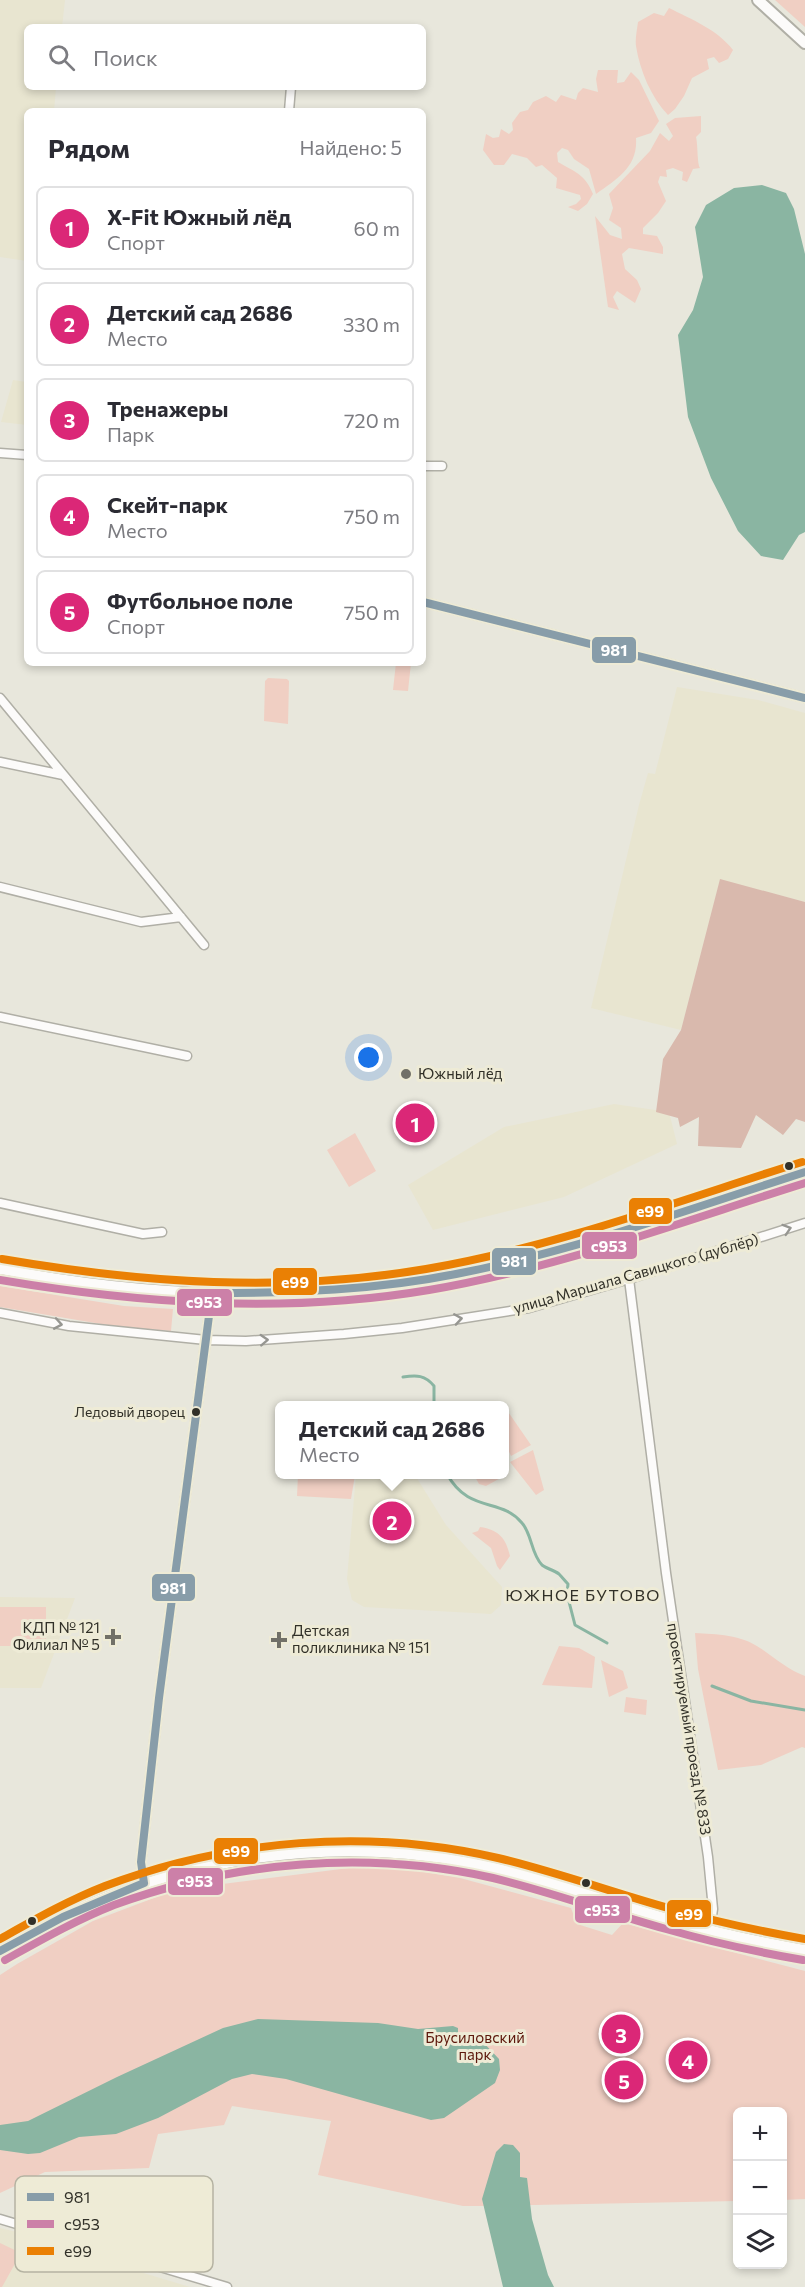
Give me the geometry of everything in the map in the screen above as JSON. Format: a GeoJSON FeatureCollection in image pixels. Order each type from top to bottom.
{"type":"FeatureCollection","features":[{"type":"Feature","properties":{"kind":"street"},"geometry":{"type":"LineString","coordinates":[[758,0],[805,43]]}},
{"type":"Feature","properties":{"kind":"street"},"geometry":{"type":"LineString","coordinates":[[289,108],[291,90]]}},
{"type":"Feature","properties":{"kind":"street"},"geometry":{"type":"LineString","coordinates":[[0,453],[24,455]]}},
{"type":"Feature","properties":{"kind":"street"},"geometry":{"type":"LineString","coordinates":[[426,466],[442,466]]}},
{"type":"Feature","properties":{"kind":"street"},"geometry":{"type":"LineString","coordinates":[[426,603],[805,698]]}},
{"type":"Feature","properties":{"kind":"street"},"geometry":{"type":"LineString","coordinates":[[0,698],[204,945]]}},
{"type":"Feature","properties":{"kind":"street"},"geometry":{"type":"LineString","coordinates":[[0,762],[63,775]]}},
{"type":"Feature","properties":{"kind":"street"},"geometry":{"type":"LineString","coordinates":[[0,887],[141,922],[181,917]]}},
{"type":"Feature","properties":{"kind":"street"},"geometry":{"type":"LineString","coordinates":[[0,1017],[187,1056]]}},
{"type":"Feature","properties":{"kind":"street"},"geometry":{"type":"LineString","coordinates":[[0,1269],[63,1281],[130,1289],[212,1293],[325,1290],[384,1285],[476,1270],[590,1241],[805,1172]]}},
{"type":"Feature","properties":{"kind":"street"},"geometry":{"type":"LineString","coordinates":[[0,1203],[143,1234],[162,1232]]}},
{"type":"Feature","properties":{"kind":"street","name":"улица Маршала Савицкого (дублёр)"},"geometry":{"type":"LineString","coordinates":[[0,1313],[69,1326],[206,1340],[271,1340],[402,1328],[530,1308],[805,1223]]}},
{"type":"Feature","properties":{"kind":"street","name":"проектируемый проезд № 833"},"geometry":{"type":"LineString","coordinates":[[629,1279],[661,1539],[708,1857],[713,1909],[710,1930]]}},
{"type":"Feature","properties":{"kind":"street"},"geometry":{"type":"LineString","coordinates":[[144,1883],[141,1862],[159,1698],[212,1293]]}},
{"type":"Feature","properties":{"kind":"street"},"geometry":{"type":"LineString","coordinates":[[0,1950],[63,1917],[144,1883],[196,1869],[264,1857],[347,1852],[422,1856],[471,1863],[521,1874],[710,1930],[805,1950]]}},
{"type":"Feature","properties":{"kind":"street"},"geometry":{"type":"LineString","coordinates":[[177,2272],[227,2287]]}},
{"type":"Feature","properties":{"kind":"shaded area"},"geometry":{"type":"Polygon","coordinates":[[[0,0],[65,0],[62,24],[24,24],[24,90],[56,90],[54,108],[24,108],[24,261],[0,257],[0,0]]]}},
{"type":"Feature","properties":{"kind":"shaded area"},"geometry":{"type":"Polygon","coordinates":[[[762,185],[786,193],[794,209],[805,254],[805,532],[799,535],[783,560],[761,556],[738,531],[711,478],[688,417],[678,335],[693,310],[703,277],[695,227],[706,205],[734,188],[762,185]]]}},
{"type":"Feature","properties":{"kind":"shaded area"},"geometry":{"type":"Polygon","coordinates":[[[13,380],[24,382],[24,425],[1,422],[13,380]]]}},
{"type":"Feature","properties":{"kind":"shaded area"},"geometry":{"type":"Polygon","coordinates":[[[677,687],[758,700],[805,713],[805,902],[720,880],[681,1030],[591,1008],[639,805],[648,773],[655,774],[677,687]]]}},
{"type":"Feature","properties":{"kind":"shaded area"},"geometry":{"type":"Polygon","coordinates":[[[720,879],[805,902],[805,1122],[796,1119],[783,1135],[756,1115],[741,1148],[698,1146],[699,1117],[680,1127],[678,1118],[656,1112],[663,1059],[681,1030],[720,879]]]}},
{"type":"Feature","properties":{"kind":"shaded area"},"geometry":{"type":"Polygon","coordinates":[[[614,1104],[669,1112],[677,1144],[564,1197],[433,1230],[408,1185],[504,1127],[614,1104]]]}},
{"type":"Feature","properties":{"kind":"shaded area"},"geometry":{"type":"Polygon","coordinates":[[[356,1479],[417,1479],[446,1525],[502,1587],[501,1605],[491,1614],[364,1607],[352,1600],[347,1579],[356,1479]]]}},
{"type":"Feature","properties":{"kind":"shaded area"},"geometry":{"type":"Polygon","coordinates":[[[0,1597],[75,1598],[41,1688],[0,1688],[0,1597]]]}},
{"type":"Feature","properties":{"kind":"shaded area"},"geometry":{"type":"Polygon","coordinates":[[[258,2019],[378,2023],[418,2029],[453,2026],[458,2028],[458,2043],[464,2043],[469,2038],[482,2041],[499,2059],[500,2070],[495,2083],[444,2118],[431,2120],[286,2079],[252,2074],[232,2079],[158,2118],[116,2134],[79,2137],[40,2153],[28,2154],[0,2150],[0,2125],[28,2121],[223,2028],[258,2019]]]}},
{"type":"Feature","properties":{"kind":"shaded area"},"geometry":{"type":"Polygon","coordinates":[[[504,2144],[513,2145],[520,2153],[520,2177],[527,2178],[532,2219],[548,2275],[554,2287],[503,2287],[482,2199],[496,2152],[504,2144]]]}},
{"type":"Feature","properties":{"kind":"shaded area"},"geometry":{"type":"Polygon","coordinates":[[[0,2228],[15,2232],[15,2272],[140,2272],[190,2287],[0,2287],[0,2228]]]}},
{"type":"Feature","properties":{"kind":"green space"},"geometry":{"type":"Polygon","coordinates":[[[775,0],[805,0],[805,27],[775,0]]]}},
{"type":"Feature","properties":{"kind":"green space"},"geometry":{"type":"Polygon","coordinates":[[[669,8],[712,31],[733,50],[728,59],[719,63],[714,57],[707,59],[709,69],[692,78],[684,96],[668,115],[656,100],[647,83],[640,65],[636,40],[638,22],[654,13],[664,16],[669,8]]]}},
{"type":"Feature","properties":{"kind":"green space"},"geometry":{"type":"Polygon","coordinates":[[[598,70],[618,70],[617,83],[624,82],[631,72],[639,80],[659,121],[651,133],[636,138],[634,157],[625,171],[596,194],[589,169],[574,159],[568,150],[562,148],[557,153],[558,162],[583,178],[593,194],[587,204],[578,211],[568,207],[581,199],[580,195],[556,188],[557,178],[542,165],[536,167],[527,158],[512,154],[504,165],[494,165],[483,150],[486,134],[493,138],[499,137],[501,129],[509,134],[513,130],[512,123],[520,112],[528,110],[533,102],[546,96],[556,102],[561,95],[576,100],[583,88],[598,92],[596,79],[598,70]]]}},
{"type":"Feature","properties":{"kind":"green space"},"geometry":{"type":"Polygon","coordinates":[[[701,116],[701,132],[696,137],[700,168],[693,169],[687,182],[682,180],[683,172],[673,168],[666,170],[667,177],[660,176],[658,182],[666,201],[643,228],[643,234],[657,236],[663,247],[663,254],[629,248],[622,254],[625,269],[637,280],[641,289],[635,303],[617,291],[613,297],[619,310],[608,307],[595,216],[610,235],[622,239],[621,228],[609,220],[613,208],[609,194],[650,151],[660,133],[669,141],[673,136],[666,124],[675,118],[701,116]]]}},
{"type":"Feature","properties":{"kind":"green space"},"geometry":{"type":"Polygon","coordinates":[[[396,666],[411,666],[408,691],[393,690],[396,666]]]}},
{"type":"Feature","properties":{"kind":"green space"},"geometry":{"type":"Polygon","coordinates":[[[268,678],[289,681],[288,724],[264,721],[265,681],[268,678]]]}},
{"type":"Feature","properties":{"kind":"green space"},"geometry":{"type":"Polygon","coordinates":[[[355,1133],[376,1171],[349,1187],[327,1150],[355,1133]]]}},
{"type":"Feature","properties":{"kind":"green space"},"geometry":{"type":"Polygon","coordinates":[[[0,1286],[124,1306],[173,1309],[171,1331],[119,1327],[0,1307],[0,1286]]]}},
{"type":"Feature","properties":{"kind":"green space"},"geometry":{"type":"Polygon","coordinates":[[[509,1413],[531,1445],[511,1456],[509,1452],[509,1413]]]}},
{"type":"Feature","properties":{"kind":"green space"},"geometry":{"type":"Polygon","coordinates":[[[533,1450],[544,1490],[536,1495],[510,1462],[533,1450]]]}},
{"type":"Feature","properties":{"kind":"green space"},"geometry":{"type":"Polygon","coordinates":[[[298,1479],[354,1479],[351,1499],[297,1496],[298,1479]]]}},
{"type":"Feature","properties":{"kind":"green space"},"geometry":{"type":"Polygon","coordinates":[[[476,1479],[499,1479],[486,1486],[479,1484],[476,1479]]]}},
{"type":"Feature","properties":{"kind":"green space"},"geometry":{"type":"Polygon","coordinates":[[[480,1527],[497,1533],[506,1544],[510,1556],[500,1570],[491,1548],[472,1533],[478,1531],[480,1527]]]}},
{"type":"Feature","properties":{"kind":"green space"},"geometry":{"type":"Polygon","coordinates":[[[0,1607],[46,1607],[46,1646],[0,1646],[0,1607]]]}},
{"type":"Feature","properties":{"kind":"green space"},"geometry":{"type":"Polygon","coordinates":[[[695,1633],[745,1640],[805,1676],[805,1748],[802,1747],[761,1765],[718,1770],[698,1669],[695,1633]]]}},
{"type":"Feature","properties":{"kind":"green space"},"geometry":{"type":"Polygon","coordinates":[[[559,1646],[579,1648],[595,1657],[592,1688],[542,1685],[559,1646]]]}},
{"type":"Feature","properties":{"kind":"green space"},"geometry":{"type":"Polygon","coordinates":[[[601,1660],[623,1671],[628,1688],[609,1697],[601,1660]]]}},
{"type":"Feature","properties":{"kind":"green space"},"geometry":{"type":"Polygon","coordinates":[[[626,1697],[647,1700],[646,1715],[624,1712],[626,1697]]]}},
{"type":"Feature","properties":{"kind":"green space","name":"Брусиловский парк"},"geometry":{"type":"Polygon","coordinates":[[[357,1867],[406,1869],[460,1878],[571,1908],[577,1924],[612,1935],[623,1923],[805,1971],[805,2199],[787,2200],[787,2107],[733,2107],[733,2201],[463,2206],[318,2175],[331,2121],[232,2106],[224,2125],[158,2134],[149,2168],[45,2172],[36,2176],[15,2176],[15,2186],[0,2193],[0,1975],[93,1921],[175,1890],[357,1867]]]}},
{"type":"Feature","properties":{"kind":"green space"},"geometry":{"type":"Polygon","coordinates":[[[0,2243],[15,2250],[15,2264],[0,2287],[0,2243]]]}},
{"type":"Feature","properties":{"kind":"waterway"},"geometry":{"type":"LineString","coordinates":[[403,1377],[420,1377],[431,1382],[434,1386],[434,1401]]}},
{"type":"Feature","properties":{"kind":"waterway"},"geometry":{"type":"LineString","coordinates":[[450,1479],[465,1495],[505,1510],[522,1523],[538,1560],[542,1565],[559,1574],[568,1584],[567,1594],[575,1625],[607,1643]]}},
{"type":"Feature","properties":{"kind":"waterway"},"geometry":{"type":"LineString","coordinates":[[712,1686],[751,1701],[805,1710]]}},
{"type":"Feature","properties":{"kind":"transit line","name":"981"},"geometry":{"type":"LineString","coordinates":[[426,603],[805,698]]}},
{"type":"Feature","properties":{"kind":"transit line","name":"е99"},"geometry":{"type":"LineString","coordinates":[[2,1259],[107,1274],[214,1282],[267,1283],[373,1276],[474,1260],[569,1236],[802,1162]]}},
{"type":"Feature","properties":{"kind":"transit line","name":"981"},"geometry":{"type":"LineString","coordinates":[[212,1293],[335,1290],[396,1284],[456,1274],[545,1254],[805,1172]]}},
{"type":"Feature","properties":{"kind":"transit line","name":"с953"},"geometry":{"type":"LineString","coordinates":[[0,1280],[107,1295],[214,1303],[268,1304],[376,1297],[477,1281],[572,1257],[805,1183]]}},
{"type":"Feature","properties":{"kind":"transit line","name":"981"},"geometry":{"type":"LineString","coordinates":[[144,1883],[141,1862],[159,1698],[212,1293]]}},
{"type":"Feature","properties":{"kind":"transit line","name":"е99"},"geometry":{"type":"LineString","coordinates":[[0,1939],[78,1898],[152,1870],[250,1849],[300,1843],[350,1841],[400,1843],[498,1858],[689,1914],[805,1939]]}},
{"type":"Feature","properties":{"kind":"transit line","name":"с953"},"geometry":{"type":"LineString","coordinates":[[5,1960],[86,1917],[160,1890],[207,1878],[254,1870],[302,1864],[350,1863],[398,1864],[446,1869],[493,1878],[683,1934],[803,1960]]}},
{"type":"Feature","properties":{"kind":"transit line","name":"981"},"geometry":{"type":"LineString","coordinates":[[0,1951],[63,1917],[144,1883]]}},
{"type":"Feature","properties":{"kind":"place","name":"Южный лёд"},"geometry":{"type":"Point","coordinates":[406,1074]}},
{"type":"Feature","properties":{"kind":"place","name":"X-Fit Южный лёд"},"geometry":{"type":"Point","coordinates":[415,1123]}},
{"type":"Feature","properties":{"kind":"place","name":"Ледовый дворец"},"geometry":{"type":"Point","coordinates":[196,1412]}},
{"type":"Feature","properties":{"kind":"place","name":"Детский сад 2686"},"geometry":{"type":"Point","coordinates":[392,1521]}},
{"type":"Feature","properties":{"kind":"place","name":"КДП № 121 Филиал № 5"},"geometry":{"type":"Point","coordinates":[113,1637]}},
{"type":"Feature","properties":{"kind":"place","name":"Детская поликлиника № 151"},"geometry":{"type":"Point","coordinates":[279,1640]}},
{"type":"Feature","properties":{"kind":"place","name":"Тренажеры"},"geometry":{"type":"Point","coordinates":[621,2034]}},
{"type":"Feature","properties":{"kind":"place","name":"Скейт-парк"},"geometry":{"type":"Point","coordinates":[688,2060]}},
{"type":"Feature","properties":{"kind":"place","name":"Футбольное поле"},"geometry":{"type":"Point","coordinates":[624,2080]}},
{"type":"Feature","properties":{"kind":"district","name":"ЮЖНОЕ БУТОВО"},"geometry":{"type":"Point","coordinates":[583,1595]}}]}
